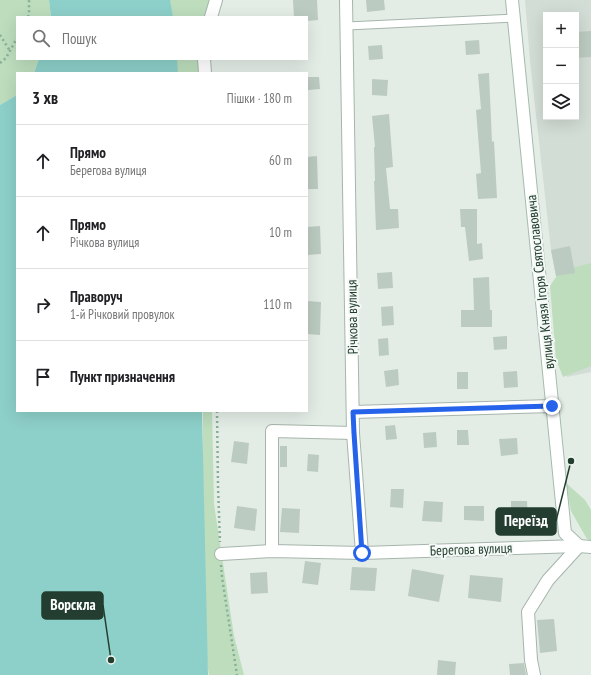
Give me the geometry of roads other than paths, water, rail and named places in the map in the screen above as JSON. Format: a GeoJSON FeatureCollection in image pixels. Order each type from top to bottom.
{"type":"FeatureCollection","features":[{"type":"Feature","properties":{"kind":"street"},"geometry":{"type":"LineString","coordinates":[[211,16],[216,0]]}},
{"type":"Feature","properties":{"kind":"street","name":"Річкова вулиця"},"geometry":{"type":"LineString","coordinates":[[346,0],[354,433]]}},
{"type":"Feature","properties":{"kind":"street","name":"вулиця Князя Ігоря Святославовича"},"geometry":{"type":"LineString","coordinates":[[512,0],[565,533],[585,546]]}},
{"type":"Feature","properties":{"kind":"street"},"geometry":{"type":"LineString","coordinates":[[204,60],[205,72]]}},
{"type":"Feature","properties":{"kind":"street"},"geometry":{"type":"LineString","coordinates":[[353,412],[552,406]]}},
{"type":"Feature","properties":{"kind":"street"},"geometry":{"type":"LineString","coordinates":[[272,551],[272,431],[354,433],[362,553]]}},
{"type":"Feature","properties":{"kind":"street"},"geometry":{"type":"LineString","coordinates":[[534,675],[531,660],[528,612],[548,580],[585,546]]}},
{"type":"Feature","properties":{"kind":"street","name":"Берегова вулиця"},"geometry":{"type":"LineString","coordinates":[[221,554],[272,551],[362,553],[585,546]]}},
{"type":"Feature","properties":{"kind":"lane"},"geometry":{"type":"LineString","coordinates":[[347,26],[514,18]]}},
{"type":"Feature","properties":{"kind":"water"},"geometry":{"type":"Polygon","coordinates":[[[49,0],[170,0],[173,16],[51,16],[49,0]]]}},
{"type":"Feature","properties":{"kind":"water"},"geometry":{"type":"Polygon","coordinates":[[[39,60],[177,60],[178,72],[34,72],[39,60]]]}},
{"type":"Feature","properties":{"kind":"water"},"geometry":{"type":"Polygon","coordinates":[[[16,96],[16,412],[202,412],[208,675],[0,675],[0,105],[16,96]]]}},
{"type":"Feature","properties":{"kind":"place","name":"Переїзд"},"geometry":{"type":"Point","coordinates":[571,461]}},
{"type":"Feature","properties":{"kind":"place","name":"Ворскла"},"geometry":{"type":"Point","coordinates":[111,660]}}]}
